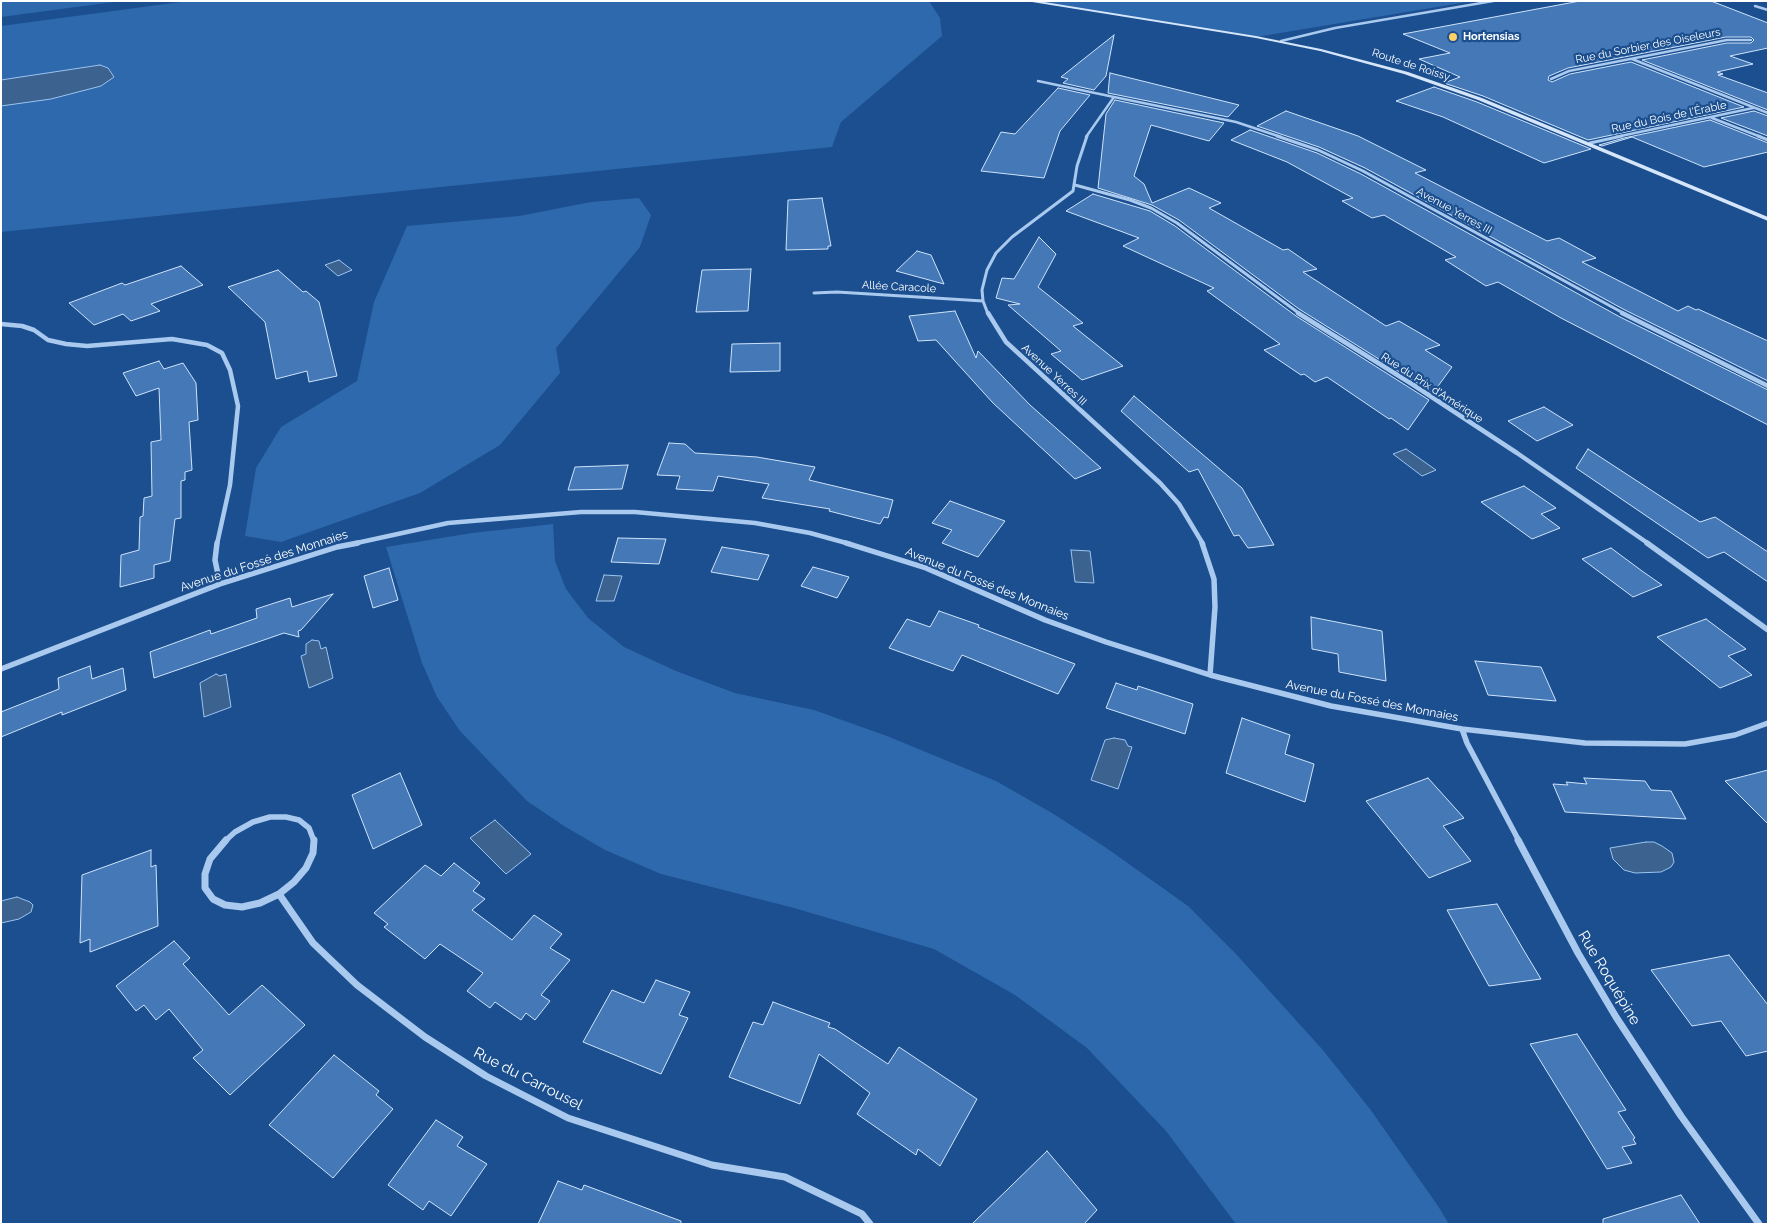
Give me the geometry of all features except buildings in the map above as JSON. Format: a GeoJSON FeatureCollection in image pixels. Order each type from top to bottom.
{"type":"FeatureCollection","features":[{"type":"Feature","properties":{"kind":"main road","name":"Route de Roissy"},"geometry":{"type":"LineString","coordinates":[[1028,1],[1281,42],[1359,59],[1480,99],[1590,143],[1768,219]]}},
{"type":"Feature","properties":{"kind":"street"},"geometry":{"type":"LineString","coordinates":[[1281,42],[1335,28],[1493,1]]}},
{"type":"Feature","properties":{"kind":"street"},"geometry":{"type":"LineString","coordinates":[[1755,6],[1768,10]]}},
{"type":"Feature","properties":{"kind":"street","name":"Rue du Sorbier des Oiseleurs"},"geometry":{"type":"LineString","coordinates":[[1551,79],[1569,71],[1632,58],[1727,40],[1751,40]]}},
{"type":"Feature","properties":{"kind":"street","name":"Rue du Bois de l'Érable"},"geometry":{"type":"LineString","coordinates":[[1632,58],[1768,113]]}},
{"type":"Feature","properties":{"kind":"street","name":"Avenue Yerres III"},"geometry":{"type":"LineString","coordinates":[[1038,81],[1236,122],[1318,150],[1363,171],[1620,312],[1768,386]]}},
{"type":"Feature","properties":{"kind":"street"},"geometry":{"type":"LineString","coordinates":[[1076,185],[1077,166],[1086,137],[1114,97]]}},
{"type":"Feature","properties":{"kind":"street","name":"Rue du Bois de l'Érable"},"geometry":{"type":"LineString","coordinates":[[1590,143],[1753,108]]}},
{"type":"Feature","properties":{"kind":"street"},"geometry":{"type":"LineString","coordinates":[[1712,118],[1768,140]]}},
{"type":"Feature","properties":{"kind":"street","name":"Avenue Yerres III"},"geometry":{"type":"LineString","coordinates":[[1076,185],[1072,191],[1012,237],[996,253],[987,270],[982,290],[983,301],[990,319],[1006,342],[1160,483],[1179,504],[1191,522],[1205,548],[1214,579],[1215,607],[1210,675]]}},
{"type":"Feature","properties":{"kind":"street","name":"Rue du Prix d'Amérique"},"geometry":{"type":"LineString","coordinates":[[1076,185],[1130,200],[1151,208],[1177,223],[1290,308],[1415,386],[1517,453],[1768,630]]}},
{"type":"Feature","properties":{"kind":"street","name":"Allée Caracole"},"geometry":{"type":"LineString","coordinates":[[814,293],[837,292],[983,301]]}},
{"type":"Feature","properties":{"kind":"street"},"geometry":{"type":"LineString","coordinates":[[1,324],[22,326],[34,330],[48,340],[66,344],[87,346],[172,339],[207,345],[222,353],[230,370],[238,406],[231,476],[215,560],[220,584]]}},
{"type":"Feature","properties":{"kind":"street","name":"Avenue du Fossé des Monnaies"},"geometry":{"type":"LineString","coordinates":[[1,668],[220,584],[337,547],[448,523],[581,512],[635,512],[755,523],[810,533],[866,548],[926,568],[1071,630],[1210,675],[1331,706],[1462,729],[1585,743],[1685,744],[1735,735],[1768,723]]}},
{"type":"Feature","properties":{"kind":"street","name":"Rue Roquépine"},"geometry":{"type":"LineString","coordinates":[[1462,729],[1467,743],[1574,944],[1616,1017],[1681,1116],[1759,1224]]}},
{"type":"Feature","properties":{"kind":"street"},"geometry":{"type":"LineString","coordinates":[[270,817],[286,817],[300,820],[309,828],[314,839],[313,853],[306,868],[294,882],[279,894],[260,903],[242,907],[225,905],[213,898],[205,888],[205,874],[210,859],[221,844],[235,832],[253,822],[270,817]]}},
{"type":"Feature","properties":{"kind":"street","name":"Rue du Carrousel"},"geometry":{"type":"LineString","coordinates":[[279,894],[313,943],[357,985],[425,1038],[486,1076],[568,1118],[712,1165],[785,1177],[862,1214],[870,1224]]}},
{"type":"Feature","properties":{"kind":"shaded area"},"geometry":{"type":"Polygon","coordinates":[[[1,1],[121,1],[1,17],[1,1]]]}},
{"type":"Feature","properties":{"kind":"shaded area"},"geometry":{"type":"Polygon","coordinates":[[[188,1],[929,1],[940,18],[942,36],[841,122],[832,147],[1,232],[1,26],[188,1]]]}},
{"type":"Feature","properties":{"kind":"shaded area"},"geometry":{"type":"Polygon","coordinates":[[[1028,1],[1473,1],[1256,37],[1028,1]]]}},
{"type":"Feature","properties":{"kind":"shaded area"},"geometry":{"type":"Polygon","coordinates":[[[100,65],[108,68],[114,77],[101,86],[51,99],[1,106],[1,80],[100,65]]]}},
{"type":"Feature","properties":{"kind":"shaded area"},"geometry":{"type":"Polygon","coordinates":[[[639,198],[651,215],[640,247],[556,348],[560,373],[500,445],[420,493],[281,542],[245,536],[256,468],[281,427],[357,381],[374,302],[407,226],[519,216],[591,202],[639,198]]]}},
{"type":"Feature","properties":{"kind":"shaded area"},"geometry":{"type":"Polygon","coordinates":[[[339,260],[352,270],[338,276],[325,265],[339,260]]]}},
{"type":"Feature","properties":{"kind":"shaded area"},"geometry":{"type":"Polygon","coordinates":[[[1406,449],[1436,470],[1422,476],[1393,454],[1406,449]]]}},
{"type":"Feature","properties":{"kind":"shaded area"},"geometry":{"type":"Polygon","coordinates":[[[553,524],[555,561],[566,589],[588,618],[624,647],[676,671],[735,693],[814,710],[887,736],[996,781],[1052,813],[1105,847],[1188,906],[1236,954],[1322,1049],[1370,1109],[1449,1224],[1236,1224],[1166,1131],[1087,1048],[1015,995],[934,949],[794,908],[661,874],[605,850],[527,801],[460,731],[437,697],[422,663],[386,547],[472,533],[553,524]]]}},
{"type":"Feature","properties":{"kind":"shaded area"},"geometry":{"type":"Polygon","coordinates":[[[1071,550],[1090,551],[1094,583],[1075,582],[1071,550]]]}},
{"type":"Feature","properties":{"kind":"shaded area"},"geometry":{"type":"Polygon","coordinates":[[[604,575],[622,576],[614,601],[596,601],[604,575]]]}},
{"type":"Feature","properties":{"kind":"shaded area"},"geometry":{"type":"Polygon","coordinates":[[[312,640],[319,641],[321,649],[326,647],[333,678],[309,688],[301,656],[306,654],[306,644],[312,640]]]}},
{"type":"Feature","properties":{"kind":"shaded area"},"geometry":{"type":"Polygon","coordinates":[[[216,674],[220,676],[226,674],[231,707],[204,717],[200,683],[216,674]]]}},
{"type":"Feature","properties":{"kind":"shaded area"},"geometry":{"type":"Polygon","coordinates":[[[1114,738],[1125,740],[1128,746],[1132,747],[1118,789],[1091,780],[1105,740],[1114,738]]]}},
{"type":"Feature","properties":{"kind":"shaded area"},"geometry":{"type":"Polygon","coordinates":[[[495,820],[531,854],[506,874],[470,838],[495,820]]]}},
{"type":"Feature","properties":{"kind":"shaded area"},"geometry":{"type":"Polygon","coordinates":[[[1654,842],[1672,853],[1674,862],[1671,867],[1661,872],[1635,873],[1624,870],[1613,859],[1610,848],[1654,842]]]}},
{"type":"Feature","properties":{"kind":"shaded area"},"geometry":{"type":"Polygon","coordinates":[[[17,897],[33,905],[31,912],[19,919],[1,923],[1,901],[17,897]]]}},
{"type":"Feature","properties":{"kind":"place","name":"Hortensias"},"geometry":{"type":"Point","coordinates":[1453,37]}}]}
